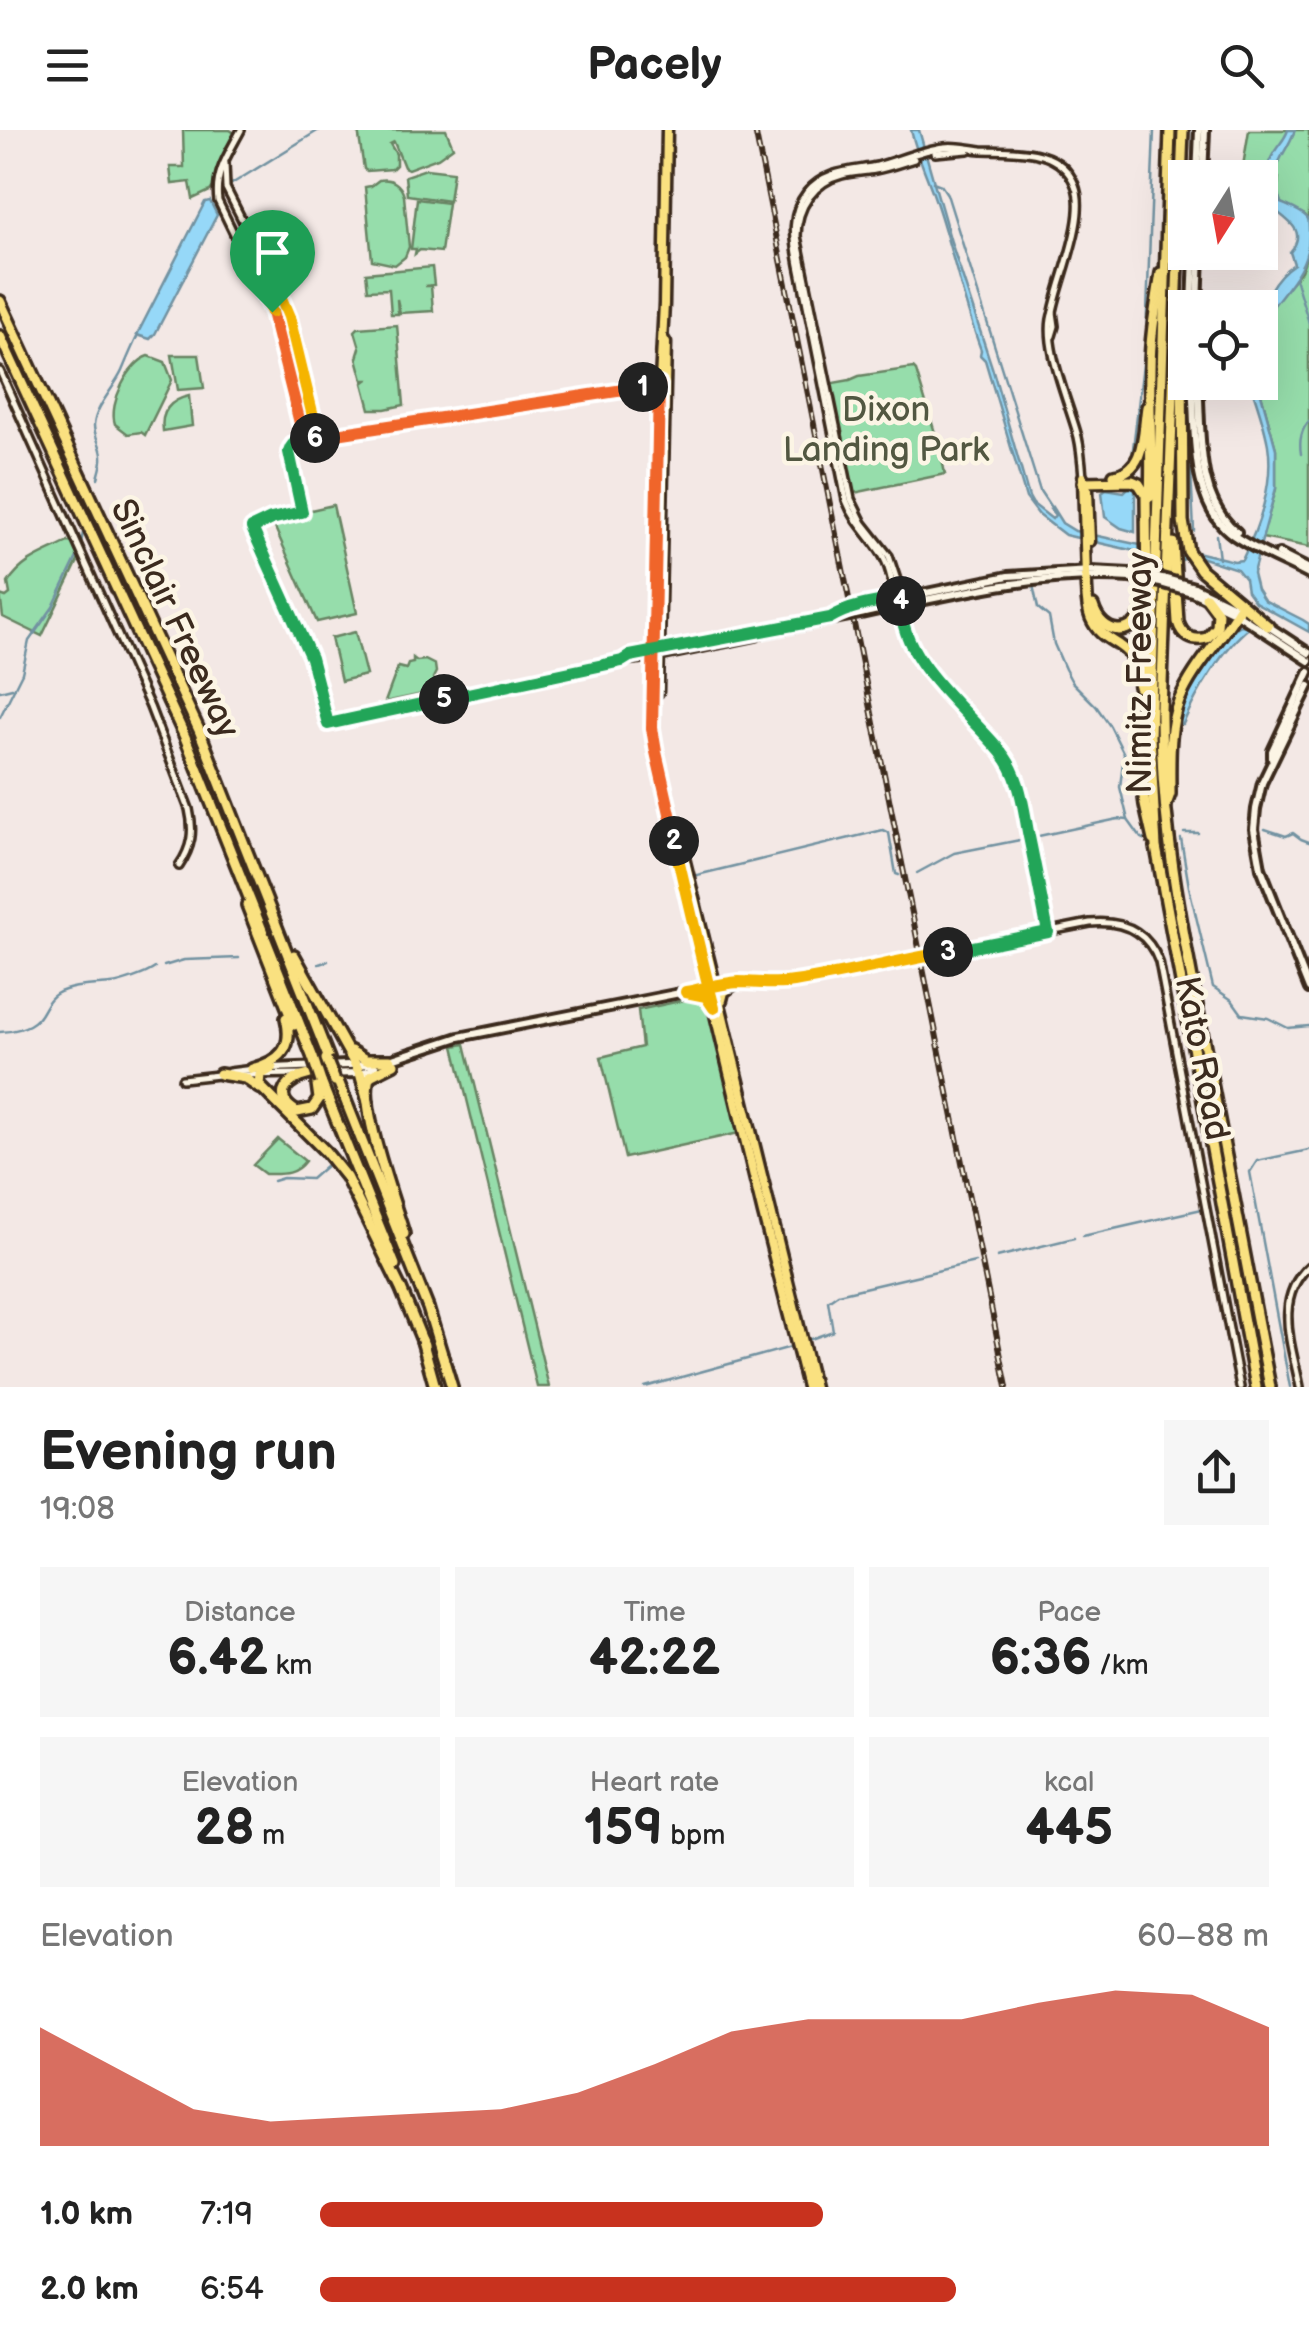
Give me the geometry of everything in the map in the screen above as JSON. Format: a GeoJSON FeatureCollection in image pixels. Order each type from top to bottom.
{"type":"FeatureCollection","features":[{"type":"Feature","properties":{"kind":"highway","name":"Nimitz Freeway"},"geometry":{"type":"LineString","coordinates":[[1170,130],[1152,536],[1150,736],[1156,847],[1256,1387]]}},
{"type":"Feature","properties":{"kind":"highway","name":"Nimitz Freeway"},"geometry":{"type":"LineString","coordinates":[[1178,290],[1183,130]]}},
{"type":"Feature","properties":{"kind":"highway"},"geometry":{"type":"LineString","coordinates":[[1152,536],[1152,334],[1166,260]]}},
{"type":"Feature","properties":{"kind":"highway","name":"Sinclair Freeway"},"geometry":{"type":"LineString","coordinates":[[0,301],[199,730],[307,1009]]}},
{"type":"Feature","properties":{"kind":"highway"},"geometry":{"type":"LineString","coordinates":[[0,311],[202,749],[328,1059],[422,1303],[450,1387]]}},
{"type":"Feature","properties":{"kind":"highway","name":"Sinclair Freeway"},"geometry":{"type":"LineString","coordinates":[[0,336],[170,702],[234,858],[250,915],[274,968]]}},
{"type":"Feature","properties":{"kind":"highway"},"geometry":{"type":"LineString","coordinates":[[1083,479],[1122,474],[1134,466],[1140,453],[1150,384]]}},
{"type":"Feature","properties":{"kind":"highway","name":"Nimitz Freeway"},"geometry":{"type":"LineString","coordinates":[[1173,400],[1171,565],[1161,721],[1165,807],[1189,965],[1270,1387]]}},
{"type":"Feature","properties":{"kind":"highway"},"geometry":{"type":"LineString","coordinates":[[1182,400],[1183,530],[1188,551],[1209,578],[1268,626]]}},
{"type":"Feature","properties":{"kind":"highway"},"geometry":{"type":"LineString","coordinates":[[1083,479],[1139,484],[1146,495],[1152,536]]}},
{"type":"Feature","properties":{"kind":"highway"},"geometry":{"type":"LineString","coordinates":[[1089,575],[1096,615],[1103,624],[1114,629],[1131,627],[1140,618],[1152,562]]}},
{"type":"Feature","properties":{"kind":"highway"},"geometry":{"type":"LineString","coordinates":[[1171,565],[1178,622],[1182,632],[1192,639],[1206,638],[1217,628],[1218,613],[1206,597]]}},
{"type":"Feature","properties":{"kind":"highway"},"geometry":{"type":"LineString","coordinates":[[1089,575],[1088,608],[1092,622],[1126,649],[1136,663],[1141,724]]}},
{"type":"Feature","properties":{"kind":"highway"},"geometry":{"type":"LineString","coordinates":[[1147,586],[1140,778],[1156,847]]}},
{"type":"Feature","properties":{"kind":"highway"},"geometry":{"type":"LineString","coordinates":[[1165,807],[1170,794],[1173,724],[1181,697],[1238,611]]}},
{"type":"Feature","properties":{"kind":"highway"},"geometry":{"type":"LineString","coordinates":[[257,875],[304,976],[348,1048],[368,1102]]}},
{"type":"Feature","properties":{"kind":"highway"},"geometry":{"type":"LineString","coordinates":[[274,968],[291,1001],[316,1079],[405,1288],[435,1387]]}},
{"type":"Feature","properties":{"kind":"highway"},"geometry":{"type":"LineString","coordinates":[[274,968],[310,1059]]}},
{"type":"Feature","properties":{"kind":"highway"},"geometry":{"type":"LineString","coordinates":[[256,1072],[276,1059],[288,1039],[274,968]]}},
{"type":"Feature","properties":{"kind":"highway"},"geometry":{"type":"LineString","coordinates":[[348,1048],[362,1059],[392,1062]]}},
{"type":"Feature","properties":{"kind":"highway"},"geometry":{"type":"LineString","coordinates":[[392,1062],[368,1079],[366,1087],[378,1149],[417,1280]]}},
{"type":"Feature","properties":{"kind":"highway"},"geometry":{"type":"LineString","coordinates":[[256,1072],[272,1068]]}},
{"type":"Feature","properties":{"kind":"highway"},"geometry":{"type":"LineString","coordinates":[[256,1072],[267,1094]]}},
{"type":"Feature","properties":{"kind":"highway"},"geometry":{"type":"LineString","coordinates":[[220,1074],[247,1079],[267,1094],[325,1150],[346,1177],[424,1345]]}},
{"type":"Feature","properties":{"kind":"highway"},"geometry":{"type":"LineString","coordinates":[[336,1081],[439,1338],[450,1387]]}},
{"type":"Feature","properties":{"kind":"main road"},"geometry":{"type":"LineString","coordinates":[[668,130],[660,343],[658,729],[654,736],[686,891],[723,1015],[811,1387]]}},
{"type":"Feature","properties":{"kind":"main road"},"geometry":{"type":"LineString","coordinates":[[1201,160],[1202,130]]}},
{"type":"Feature","properties":{"kind":"main road"},"geometry":{"type":"LineString","coordinates":[[1196,400],[1208,493],[1223,520],[1243,539],[1309,572]]}},
{"type":"Feature","properties":{"kind":"main road"},"geometry":{"type":"LineString","coordinates":[[1083,479],[1089,575]]}},
{"type":"Feature","properties":{"kind":"main road"},"geometry":{"type":"LineString","coordinates":[[656,654],[756,636],[899,601],[1089,575],[1162,578],[1268,626],[1309,652]]}},
{"type":"Feature","properties":{"kind":"main road"},"geometry":{"type":"LineString","coordinates":[[1193,589],[1238,611],[1309,661]]}},
{"type":"Feature","properties":{"kind":"main road"},"geometry":{"type":"LineString","coordinates":[[1272,759],[1272,751],[1309,672]]}},
{"type":"Feature","properties":{"kind":"main road"},"geometry":{"type":"LineString","coordinates":[[1309,686],[1272,759],[1256,809],[1256,849],[1309,989]]}},
{"type":"Feature","properties":{"kind":"main road"},"geometry":{"type":"LineString","coordinates":[[671,821],[700,919],[714,1008],[777,1268],[811,1387]]}},
{"type":"Feature","properties":{"kind":"main road"},"geometry":{"type":"LineString","coordinates":[[681,846],[686,891],[695,919],[700,919]]}},
{"type":"Feature","properties":{"kind":"main road"},"geometry":{"type":"LineString","coordinates":[[723,1015],[724,992],[736,982]]}},
{"type":"Feature","properties":{"kind":"main road"},"geometry":{"type":"LineString","coordinates":[[316,1079],[392,1062],[459,1037],[712,987]]}},
{"type":"Feature","properties":{"kind":"main road"},"geometry":{"type":"LineString","coordinates":[[686,992],[706,996],[714,1008]]}},
{"type":"Feature","properties":{"kind":"main road"},"geometry":{"type":"LineString","coordinates":[[272,1068],[357,1069]]}},
{"type":"Feature","properties":{"kind":"main road"},"geometry":{"type":"LineString","coordinates":[[777,1268],[791,1294]]}},
{"type":"Feature","properties":{"kind":"street"},"geometry":{"type":"LineString","coordinates":[[240,130],[218,177],[218,201],[272,312],[304,439]]}},
{"type":"Feature","properties":{"kind":"street"},"geometry":{"type":"LineString","coordinates":[[1048,932],[1016,778],[1000,751],[918,658],[908,638],[889,556],[863,523],[851,499],[797,230],[802,209],[819,186],[839,176],[877,170],[952,147],[1042,154],[1057,162],[1072,180],[1079,212],[1053,312],[1052,336],[1056,367],[1079,442],[1083,479]]}},
{"type":"Feature","properties":{"kind":"street"},"geometry":{"type":"LineString","coordinates":[[226,160],[226,188],[285,306],[318,437]]}},
{"type":"Feature","properties":{"kind":"street"},"geometry":{"type":"LineString","coordinates":[[210,197],[218,201]]}},
{"type":"Feature","properties":{"kind":"street"},"geometry":{"type":"LineString","coordinates":[[262,293],[276,286]]}},
{"type":"Feature","properties":{"kind":"street"},"geometry":{"type":"LineString","coordinates":[[279,340],[294,337]]}},
{"type":"Feature","properties":{"kind":"street"},"geometry":{"type":"LineString","coordinates":[[0,371],[150,707],[188,808],[191,839],[179,866]]}},
{"type":"Feature","properties":{"kind":"street"},"geometry":{"type":"LineString","coordinates":[[656,654],[328,724],[311,658],[252,528],[302,512],[289,452],[292,445],[304,439],[662,384]]}},
{"type":"Feature","properties":{"kind":"street"},"geometry":{"type":"LineString","coordinates":[[292,394],[307,391]]}},
{"type":"Feature","properties":{"kind":"street","name":"Kato Road"},"geometry":{"type":"LineString","coordinates":[[712,987],[736,982],[794,982],[1090,923],[1120,923],[1138,931],[1156,954],[1240,1387]]}},
{"type":"Feature","properties":{"kind":"street"},"geometry":{"type":"LineString","coordinates":[[182,1079],[256,1072],[316,1079]]}},
{"type":"Feature","properties":{"kind":"street"},"geometry":{"type":"LineString","coordinates":[[1300,1387],[1287,1306],[1293,1286],[1309,1266]]}},
{"type":"Feature","properties":{"kind":"green space"},"geometry":{"type":"Polygon","coordinates":[[[183,130],[230,130],[236,134],[216,170],[214,186],[193,199],[190,182],[172,184],[170,167],[184,167],[183,130]]]}},
{"type":"Feature","properties":{"kind":"green space"},"geometry":{"type":"Polygon","coordinates":[[[358,130],[446,130],[453,147],[438,158],[408,169],[394,142],[390,144],[396,154],[396,165],[392,169],[367,171],[358,130]]]}},
{"type":"Feature","properties":{"kind":"green space"},"geometry":{"type":"Polygon","coordinates":[[[1249,130],[1309,130],[1309,220],[1281,203],[1278,160],[1244,160],[1249,130]]]}},
{"type":"Feature","properties":{"kind":"green space"},"geometry":{"type":"Polygon","coordinates":[[[426,169],[453,172],[449,201],[407,195],[405,176],[426,169]]]}},
{"type":"Feature","properties":{"kind":"green space"},"geometry":{"type":"Polygon","coordinates":[[[379,180],[395,183],[404,196],[409,247],[395,265],[372,260],[365,187],[379,180]]]}},
{"type":"Feature","properties":{"kind":"green space"},"geometry":{"type":"Polygon","coordinates":[[[417,199],[448,203],[441,252],[420,250],[415,254],[416,249],[411,249],[417,199]]]}},
{"type":"Feature","properties":{"kind":"green space"},"geometry":{"type":"Polygon","coordinates":[[[1309,250],[1309,547],[1262,538],[1276,489],[1276,449],[1263,400],[1278,400],[1278,298],[1301,271],[1309,250]]]}},
{"type":"Feature","properties":{"kind":"green space"},"geometry":{"type":"Polygon","coordinates":[[[432,267],[434,285],[425,286],[431,286],[433,311],[400,313],[397,299],[398,314],[391,314],[389,289],[368,290],[366,273],[432,267]]]}},
{"type":"Feature","properties":{"kind":"green space"},"geometry":{"type":"Polygon","coordinates":[[[397,325],[404,405],[370,409],[363,383],[367,380],[363,380],[357,358],[360,348],[355,331],[397,325]]]}},
{"type":"Feature","properties":{"kind":"green space"},"geometry":{"type":"Polygon","coordinates":[[[172,355],[199,355],[204,388],[178,390],[172,355]]]}},
{"type":"Feature","properties":{"kind":"green space"},"geometry":{"type":"Polygon","coordinates":[[[149,356],[165,362],[172,380],[145,435],[128,434],[115,424],[117,395],[134,366],[149,356]]]}},
{"type":"Feature","properties":{"kind":"green space","name":"Dixon Landing Park"},"geometry":{"type":"Polygon","coordinates":[[[913,368],[945,474],[854,493],[831,387],[859,376],[913,368]]]}},
{"type":"Feature","properties":{"kind":"green space"},"geometry":{"type":"Polygon","coordinates":[[[189,396],[192,426],[163,431],[168,408],[189,396]]]}},
{"type":"Feature","properties":{"kind":"green space"},"geometry":{"type":"Polygon","coordinates":[[[333,505],[357,613],[317,622],[271,519],[333,505]]]}},
{"type":"Feature","properties":{"kind":"green space"},"geometry":{"type":"Polygon","coordinates":[[[68,542],[74,543],[80,557],[42,636],[3,617],[0,595],[10,594],[8,583],[20,568],[68,542]]]}},
{"type":"Feature","properties":{"kind":"green space"},"geometry":{"type":"Polygon","coordinates":[[[355,632],[366,675],[341,681],[331,638],[355,632]]]}},
{"type":"Feature","properties":{"kind":"green space"},"geometry":{"type":"Polygon","coordinates":[[[413,658],[435,665],[436,686],[432,692],[385,702],[398,667],[406,669],[413,658]]]}},
{"type":"Feature","properties":{"kind":"green space"},"geometry":{"type":"Polygon","coordinates":[[[699,997],[706,1001],[739,1133],[625,1158],[601,1057],[642,1047],[638,1010],[699,997]]]}},
{"type":"Feature","properties":{"kind":"green space"},"geometry":{"type":"Polygon","coordinates":[[[465,1044],[549,1387],[537,1387],[454,1046],[465,1044]]]}},
{"type":"Feature","properties":{"kind":"green space"},"geometry":{"type":"Polygon","coordinates":[[[278,1139],[305,1161],[291,1172],[265,1174],[253,1165],[278,1139]]]}},
{"type":"Feature","properties":{"kind":"water"},"geometry":{"type":"Polygon","coordinates":[[[911,130],[919,130],[1033,504],[1052,519],[1052,507],[1062,523],[1075,531],[1242,560],[1259,519],[1269,474],[1266,437],[1256,400],[1263,400],[1276,449],[1276,488],[1253,573],[1264,600],[1309,624],[1309,632],[1255,602],[1237,569],[1194,555],[1182,560],[1065,535],[1039,515],[1026,498],[943,223],[911,130]]]}},
{"type":"Feature","properties":{"kind":"water"},"geometry":{"type":"Polygon","coordinates":[[[1288,130],[1295,130],[1278,164],[1278,160],[1270,160],[1288,130]]]}},
{"type":"Feature","properties":{"kind":"water"},"geometry":{"type":"Polygon","coordinates":[[[1278,193],[1281,203],[1308,219],[1309,235],[1304,261],[1278,300],[1278,290],[1270,290],[1294,264],[1290,252],[1297,238],[1289,221],[1278,212],[1278,193]]]}},
{"type":"Feature","properties":{"kind":"water"},"geometry":{"type":"Polygon","coordinates":[[[210,201],[217,215],[155,334],[150,339],[137,335],[205,202],[210,201]]]}},
{"type":"Feature","properties":{"kind":"water"},"geometry":{"type":"Polygon","coordinates":[[[1129,487],[1135,489],[1135,532],[1105,517],[1102,492],[1124,492],[1129,487]]]}},
{"type":"Feature","properties":{"kind":"water"},"geometry":{"type":"Polygon","coordinates":[[[1241,625],[1250,627],[1221,658],[1180,724],[1193,686],[1226,637],[1241,625]]]}},
{"type":"Feature","properties":{"kind":"waterway"},"geometry":{"type":"LineString","coordinates":[[230,185],[319,130]]}},
{"type":"Feature","properties":{"kind":"waterway"},"geometry":{"type":"LineString","coordinates":[[1132,457],[1146,339],[1154,130]]}},
{"type":"Feature","properties":{"kind":"waterway"},"geometry":{"type":"LineString","coordinates":[[1192,160],[1193,130]]}},
{"type":"Feature","properties":{"kind":"waterway"},"geometry":{"type":"LineString","coordinates":[[933,182],[947,194],[1040,491],[1052,509]]}},
{"type":"Feature","properties":{"kind":"waterway"},"geometry":{"type":"LineString","coordinates":[[1188,270],[1188,290]]}},
{"type":"Feature","properties":{"kind":"waterway"},"geometry":{"type":"LineString","coordinates":[[1295,278],[1309,323]]}},
{"type":"Feature","properties":{"kind":"waterway"},"geometry":{"type":"LineString","coordinates":[[98,478],[102,458],[95,418],[138,335]]}},
{"type":"Feature","properties":{"kind":"waterway"},"geometry":{"type":"LineString","coordinates":[[1188,400],[1194,531]]}},
{"type":"Feature","properties":{"kind":"waterway"},"geometry":{"type":"LineString","coordinates":[[1301,454],[1301,436],[1309,421]]}},
{"type":"Feature","properties":{"kind":"waterway"},"geometry":{"type":"LineString","coordinates":[[1144,476],[1146,447]]}},
{"type":"Feature","properties":{"kind":"waterway"},"geometry":{"type":"LineString","coordinates":[[81,543],[83,533]]}},
{"type":"Feature","properties":{"kind":"waterway"},"geometry":{"type":"LineString","coordinates":[[1216,535],[1219,559]]}},
{"type":"Feature","properties":{"kind":"waterway"},"geometry":{"type":"LineString","coordinates":[[0,717],[22,673],[29,641],[53,607],[78,555]]}},
{"type":"Feature","properties":{"kind":"waterway"},"geometry":{"type":"LineString","coordinates":[[1033,585],[1038,608],[1049,617],[1054,644],[1065,669],[1110,726],[1124,754],[1120,787],[1128,820]]}},
{"type":"Feature","properties":{"kind":"waterway"},"geometry":{"type":"LineString","coordinates":[[0,691],[12,688]]}},
{"type":"Feature","properties":{"kind":"waterway"},"geometry":{"type":"LineString","coordinates":[[1034,837],[1118,819],[1128,820],[1145,840]]}},
{"type":"Feature","properties":{"kind":"waterway"},"geometry":{"type":"LineString","coordinates":[[1265,829],[1286,836],[1293,833],[1309,842]]}},
{"type":"Feature","properties":{"kind":"waterway"},"geometry":{"type":"LineString","coordinates":[[693,876],[883,830],[889,833],[899,875]]}},
{"type":"Feature","properties":{"kind":"waterway"},"geometry":{"type":"LineString","coordinates":[[1184,833],[1198,833]]}},
{"type":"Feature","properties":{"kind":"waterway"},"geometry":{"type":"LineString","coordinates":[[917,873],[954,853],[1025,839]]}},
{"type":"Feature","properties":{"kind":"waterway"},"geometry":{"type":"LineString","coordinates":[[1181,839],[1213,987],[1232,1000],[1242,1014],[1268,1018],[1288,1028],[1309,1026]]}},
{"type":"Feature","properties":{"kind":"waterway"},"geometry":{"type":"LineString","coordinates":[[164,966],[184,960],[239,958]]}},
{"type":"Feature","properties":{"kind":"waterway"},"geometry":{"type":"LineString","coordinates":[[319,964],[328,961]]}},
{"type":"Feature","properties":{"kind":"waterway"},"geometry":{"type":"LineString","coordinates":[[0,1032],[34,1022],[62,991],[121,982],[155,968]]}},
{"type":"Feature","properties":{"kind":"waterway"},"geometry":{"type":"LineString","coordinates":[[1290,1387],[1250,1172],[1257,1161],[1309,1150]]}},
{"type":"Feature","properties":{"kind":"waterway"},"geometry":{"type":"LineString","coordinates":[[273,1181],[311,1179],[327,1165]]}},
{"type":"Feature","properties":{"kind":"waterway"},"geometry":{"type":"LineString","coordinates":[[1083,1236],[1202,1209]]}},
{"type":"Feature","properties":{"kind":"waterway"},"geometry":{"type":"LineString","coordinates":[[997,1257],[1074,1238]]}},
{"type":"Feature","properties":{"kind":"waterway"},"geometry":{"type":"LineString","coordinates":[[808,1340],[833,1331],[828,1301],[838,1294],[975,1262]]}},
{"type":"Feature","properties":{"kind":"waterway"},"geometry":{"type":"LineString","coordinates":[[645,1387],[791,1347]]}},
{"type":"Feature","properties":{"kind":"railway"},"geometry":{"type":"LineString","coordinates":[[755,130],[1007,1387]]}},
{"type":"Feature","properties":{"kind":"route"},"geometry":{"type":"LineString","coordinates":[[272,312],[262,293],[276,286],[289,317],[318,437],[304,439],[296,442],[289,451],[302,512],[252,528],[311,658],[328,724],[622,661],[630,656],[653,652],[685,645],[755,632],[759,633],[830,618],[857,607],[902,598],[905,627],[918,658],[1000,751],[1016,778],[1048,932],[794,982],[736,982],[709,988],[704,989],[686,992],[706,996],[714,1008],[709,988],[707,980],[699,946],[693,925],[670,826],[652,728],[652,658],[653,652],[657,502],[659,385],[315,438],[304,439],[272,312]]}}]}
